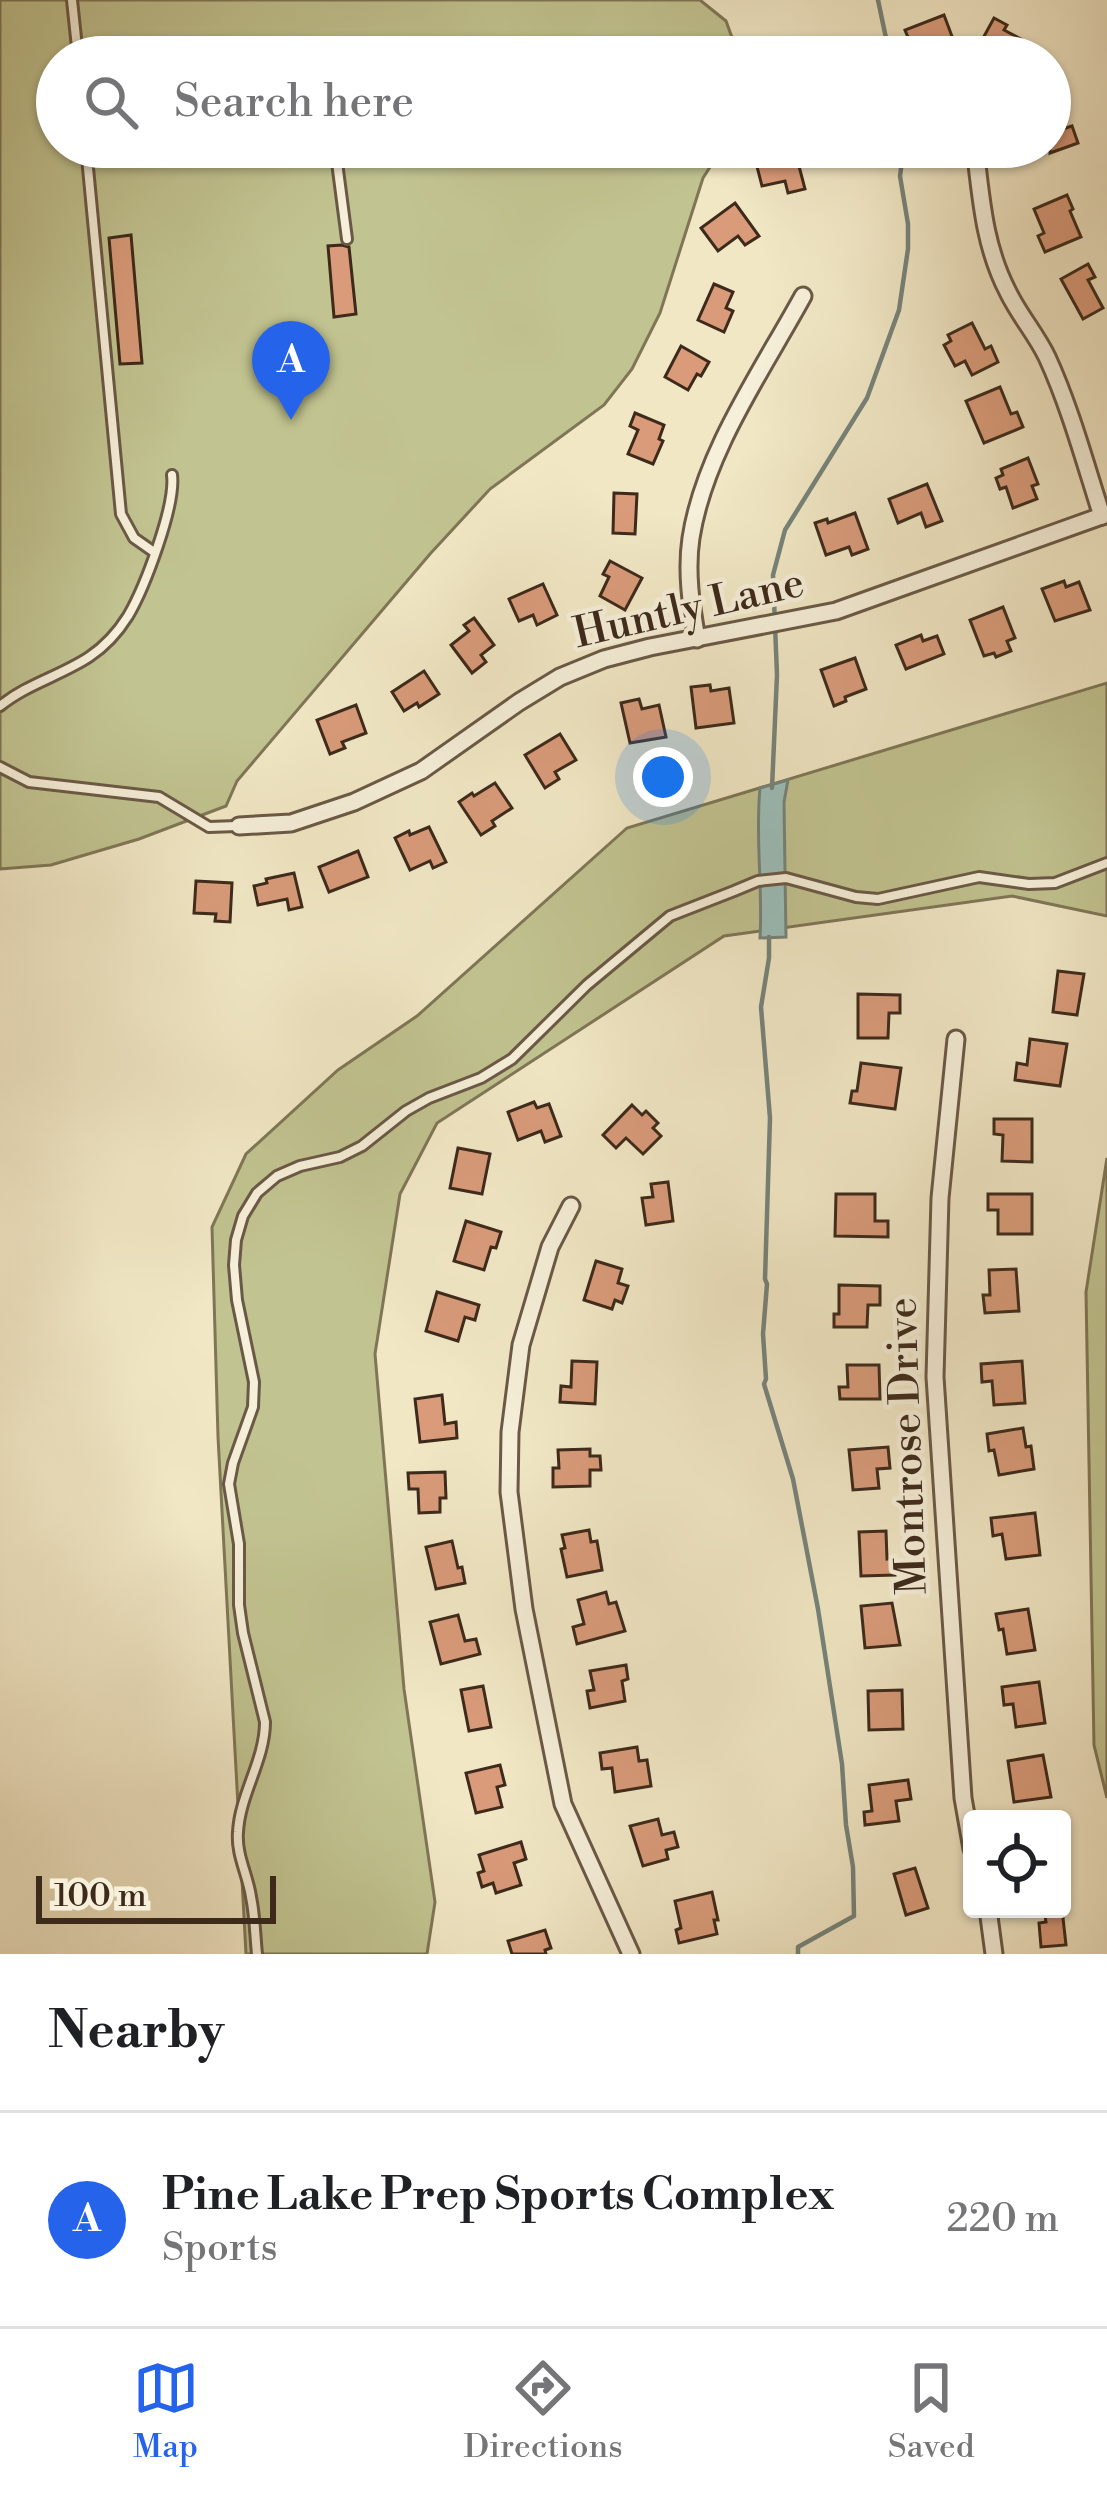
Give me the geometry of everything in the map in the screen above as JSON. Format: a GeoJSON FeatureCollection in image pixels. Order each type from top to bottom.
{"type":"FeatureCollection","features":[{"type":"Feature","properties":{"kind":"street"},"geometry":{"type":"LineString","coordinates":[[977,168],[985,232],[996,268],[1046,354],[1105,515]]}},
{"type":"Feature","properties":{"kind":"street"},"geometry":{"type":"LineString","coordinates":[[697,639],[690,599],[691,541],[700,495],[722,444],[803,296]]}},
{"type":"Feature","properties":{"kind":"street","name":"Huntly Lane"},"geometry":{"type":"LineString","coordinates":[[239,826],[291,823],[422,772],[519,702],[560,677],[604,659],[836,611],[1105,515]]}},
{"type":"Feature","properties":{"kind":"street","name":"Montrose Drive"},"geometry":{"type":"LineString","coordinates":[[956,1040],[940,1198],[935,1377],[965,1810]]}},
{"type":"Feature","properties":{"kind":"street"},"geometry":{"type":"LineString","coordinates":[[571,1206],[550,1247],[521,1345],[510,1432],[509,1492],[524,1609],[563,1804],[631,1954]]}},
{"type":"Feature","properties":{"kind":"street"},"geometry":{"type":"LineString","coordinates":[[989,1918],[994,1954]]}},
{"type":"Feature","properties":{"kind":"lane"},"geometry":{"type":"LineString","coordinates":[[72,0],[76,36]]}},
{"type":"Feature","properties":{"kind":"lane"},"geometry":{"type":"LineString","coordinates":[[88,168],[121,514],[134,538],[154,552]]}},
{"type":"Feature","properties":{"kind":"lane"},"geometry":{"type":"LineString","coordinates":[[338,168],[347,239]]}},
{"type":"Feature","properties":{"kind":"lane"},"geometry":{"type":"LineString","coordinates":[[0,706],[92,656],[107,642],[134,605],[171,503],[172,476]]}},
{"type":"Feature","properties":{"kind":"lane"},"geometry":{"type":"LineString","coordinates":[[0,767],[29,782],[160,797],[209,827],[239,826]]}},
{"type":"Feature","properties":{"kind":"lane"},"geometry":{"type":"LineString","coordinates":[[257,1954],[238,1832],[265,1722],[243,1633],[239,1544],[229,1484],[232,1463],[254,1407],[234,1265],[243,1216],[257,1193],[277,1176],[362,1146],[406,1111],[512,1059],[587,985],[670,916],[758,881],[786,878],[878,899],[979,877],[1055,884],[1107,863]]}},
{"type":"Feature","properties":{"kind":"green space"},"geometry":{"type":"Polygon","coordinates":[[[0,0],[700,0],[726,21],[731,36],[36,36],[36,168],[709,168],[660,313],[632,369],[604,405],[490,489],[237,781],[226,806],[51,865],[0,869],[0,0]]]}},
{"type":"Feature","properties":{"kind":"green space"},"geometry":{"type":"Polygon","coordinates":[[[1107,683],[1107,916],[1012,896],[724,936],[437,1123],[400,1194],[375,1354],[404,1689],[435,1902],[427,1954],[246,1954],[218,1437],[212,1227],[246,1154],[338,1070],[417,1016],[627,828],[1107,683]]]}},
{"type":"Feature","properties":{"kind":"green space"},"geometry":{"type":"Polygon","coordinates":[[[1107,1158],[1107,1798],[1094,1745],[1086,1292],[1107,1158]]]}},
{"type":"Feature","properties":{"kind":"water"},"geometry":{"type":"Polygon","coordinates":[[[788,780],[784,802],[786,937],[760,938],[760,788],[788,780]]]}},
{"type":"Feature","properties":{"kind":"building"},"geometry":{"type":"Polygon","coordinates":[[[944,15],[952,36],[907,36],[905,30],[944,15]]]}},
{"type":"Feature","properties":{"kind":"building"},"geometry":{"type":"Polygon","coordinates":[[[994,18],[1015,36],[984,36],[994,18]]]}},
{"type":"Feature","properties":{"kind":"building"},"geometry":{"type":"Polygon","coordinates":[[[757,168],[800,168],[805,189],[788,193],[785,181],[762,186],[757,168]]]}},
{"type":"Feature","properties":{"kind":"building"},"geometry":{"type":"Polygon","coordinates":[[[1067,195],[1081,237],[1045,252],[1038,236],[1044,233],[1034,209],[1067,195]]]}},
{"type":"Feature","properties":{"kind":"building"},"geometry":{"type":"Polygon","coordinates":[[[735,203],[759,236],[745,245],[738,236],[718,251],[701,228],[735,203]]]}},
{"type":"Feature","properties":{"kind":"building"},"geometry":{"type":"Polygon","coordinates":[[[131,235],[142,363],[120,364],[109,238],[131,235]]]}},
{"type":"Feature","properties":{"kind":"building"},"geometry":{"type":"Polygon","coordinates":[[[328,246],[349,247],[356,314],[334,317],[328,246]]]}},
{"type":"Feature","properties":{"kind":"building"},"geometry":{"type":"Polygon","coordinates":[[[1088,264],[1095,277],[1088,280],[1103,308],[1083,319],[1061,279],[1088,264]]]}},
{"type":"Feature","properties":{"kind":"building"},"geometry":{"type":"Polygon","coordinates":[[[714,284],[733,292],[726,308],[733,311],[724,332],[698,320],[714,284]]]}},
{"type":"Feature","properties":{"kind":"building"},"geometry":{"type":"Polygon","coordinates":[[[972,323],[985,349],[991,346],[998,362],[972,375],[965,361],[955,366],[944,345],[951,341],[948,335],[972,323]]]}},
{"type":"Feature","properties":{"kind":"building"},"geometry":{"type":"Polygon","coordinates":[[[681,346],[709,362],[688,390],[665,377],[681,346]]]}},
{"type":"Feature","properties":{"kind":"building"},"geometry":{"type":"Polygon","coordinates":[[[1000,387],[1011,414],[1017,412],[1023,427],[984,443],[966,401],[1000,387]]]}},
{"type":"Feature","properties":{"kind":"building"},"geometry":{"type":"Polygon","coordinates":[[[635,413],[664,425],[653,464],[628,454],[638,430],[630,426],[635,413]]]}},
{"type":"Feature","properties":{"kind":"building"},"geometry":{"type":"Polygon","coordinates":[[[1028,458],[1038,484],[1032,486],[1037,499],[1013,508],[1006,487],[1000,489],[996,478],[1003,475],[1001,469],[1028,458]]]}},
{"type":"Feature","properties":{"kind":"building"},"geometry":{"type":"Polygon","coordinates":[[[927,484],[942,521],[926,527],[921,513],[898,523],[889,499],[927,484]]]}},
{"type":"Feature","properties":{"kind":"building"},"geometry":{"type":"Polygon","coordinates":[[[614,493],[637,494],[635,534],[613,533],[614,493]]]}},
{"type":"Feature","properties":{"kind":"building"},"geometry":{"type":"Polygon","coordinates":[[[855,513],[868,549],[852,555],[849,547],[826,555],[815,523],[855,513]]]}},
{"type":"Feature","properties":{"kind":"building"},"geometry":{"type":"Polygon","coordinates":[[[610,561],[642,578],[625,610],[600,596],[610,561]]]}},
{"type":"Feature","properties":{"kind":"building"},"geometry":{"type":"Polygon","coordinates":[[[1064,581],[1066,587],[1079,582],[1090,610],[1055,621],[1042,589],[1064,581]]]}},
{"type":"Feature","properties":{"kind":"building"},"geometry":{"type":"Polygon","coordinates":[[[543,584],[557,615],[537,625],[533,615],[519,621],[509,599],[543,584]]]}},
{"type":"Feature","properties":{"kind":"building"},"geometry":{"type":"Polygon","coordinates":[[[1003,607],[1015,638],[1007,641],[1011,651],[984,656],[970,620],[1003,607]]]}},
{"type":"Feature","properties":{"kind":"building"},"geometry":{"type":"Polygon","coordinates":[[[474,618],[494,645],[481,655],[486,662],[472,673],[451,645],[469,631],[464,625],[474,618]]]}},
{"type":"Feature","properties":{"kind":"building"},"geometry":{"type":"Polygon","coordinates":[[[921,635],[923,641],[937,636],[944,654],[906,669],[896,645],[921,635]]]}},
{"type":"Feature","properties":{"kind":"building"},"geometry":{"type":"Polygon","coordinates":[[[855,658],[866,689],[834,706],[821,670],[855,658]]]}},
{"type":"Feature","properties":{"kind":"building"},"geometry":{"type":"Polygon","coordinates":[[[424,671],[439,694],[404,711],[392,692],[424,671]]]}},
{"type":"Feature","properties":{"kind":"building"},"geometry":{"type":"Polygon","coordinates":[[[710,685],[711,691],[729,688],[734,723],[696,728],[691,687],[710,685]]]}},
{"type":"Feature","properties":{"kind":"building"},"geometry":{"type":"Polygon","coordinates":[[[639,699],[642,709],[659,705],[666,737],[630,743],[621,703],[639,699]]]}},
{"type":"Feature","properties":{"kind":"building"},"geometry":{"type":"Polygon","coordinates":[[[356,705],[366,733],[342,742],[345,748],[330,754],[317,720],[356,705]]]}},
{"type":"Feature","properties":{"kind":"building"},"geometry":{"type":"Polygon","coordinates":[[[560,734],[576,760],[555,772],[559,779],[545,788],[525,755],[560,734]]]}},
{"type":"Feature","properties":{"kind":"building"},"geometry":{"type":"Polygon","coordinates":[[[495,783],[512,808],[481,835],[459,802],[495,783]]]}},
{"type":"Feature","properties":{"kind":"building"},"geometry":{"type":"Polygon","coordinates":[[[429,827],[446,862],[433,868],[430,861],[410,870],[395,838],[429,827]]]}},
{"type":"Feature","properties":{"kind":"building"},"geometry":{"type":"Polygon","coordinates":[[[358,851],[368,877],[329,892],[319,867],[358,851]]]}},
{"type":"Feature","properties":{"kind":"building"},"geometry":{"type":"Polygon","coordinates":[[[294,873],[302,907],[289,910],[287,899],[258,905],[254,886],[294,873]]]}},
{"type":"Feature","properties":{"kind":"building"},"geometry":{"type":"Polygon","coordinates":[[[196,881],[232,883],[230,922],[215,921],[216,914],[194,913],[196,881]]]}},
{"type":"Feature","properties":{"kind":"building"},"geometry":{"type":"Polygon","coordinates":[[[1058,971],[1084,974],[1077,1015],[1053,1012],[1058,971]]]}},
{"type":"Feature","properties":{"kind":"building"},"geometry":{"type":"Polygon","coordinates":[[[858,994],[900,995],[900,1013],[889,1013],[888,1038],[858,1038],[858,994]]]}},
{"type":"Feature","properties":{"kind":"building"},"geometry":{"type":"Polygon","coordinates":[[[1030,1039],[1067,1044],[1060,1086],[1015,1080],[1017,1063],[1027,1065],[1030,1039]]]}},
{"type":"Feature","properties":{"kind":"building"},"geometry":{"type":"Polygon","coordinates":[[[861,1063],[901,1068],[895,1109],[850,1103],[861,1063]]]}},
{"type":"Feature","properties":{"kind":"building"},"geometry":{"type":"Polygon","coordinates":[[[534,1102],[537,1108],[549,1104],[561,1136],[545,1142],[541,1131],[518,1140],[508,1112],[534,1102]]]}},
{"type":"Feature","properties":{"kind":"building"},"geometry":{"type":"Polygon","coordinates":[[[632,1105],[658,1123],[653,1128],[661,1136],[643,1154],[626,1138],[616,1148],[603,1135],[632,1105]]]}},
{"type":"Feature","properties":{"kind":"building"},"geometry":{"type":"Polygon","coordinates":[[[994,1119],[1032,1119],[1032,1162],[1002,1161],[1003,1135],[994,1134],[994,1119]]]}},
{"type":"Feature","properties":{"kind":"building"},"geometry":{"type":"Polygon","coordinates":[[[458,1148],[490,1154],[482,1194],[450,1188],[458,1148]]]}},
{"type":"Feature","properties":{"kind":"building"},"geometry":{"type":"Polygon","coordinates":[[[668,1182],[673,1221],[646,1225],[642,1198],[653,1197],[651,1184],[668,1182]]]}},
{"type":"Feature","properties":{"kind":"building"},"geometry":{"type":"Polygon","coordinates":[[[836,1194],[875,1194],[875,1221],[888,1221],[888,1237],[835,1236],[836,1194]]]}},
{"type":"Feature","properties":{"kind":"building"},"geometry":{"type":"Polygon","coordinates":[[[988,1194],[1032,1194],[1032,1234],[998,1234],[998,1210],[988,1210],[988,1194]]]}},
{"type":"Feature","properties":{"kind":"building"},"geometry":{"type":"Polygon","coordinates":[[[466,1221],[501,1232],[484,1270],[454,1261],[466,1221]]]}},
{"type":"Feature","properties":{"kind":"building"},"geometry":{"type":"Polygon","coordinates":[[[596,1261],[622,1269],[618,1283],[628,1286],[622,1303],[615,1300],[612,1309],[584,1300],[596,1261]]]}},
{"type":"Feature","properties":{"kind":"building"},"geometry":{"type":"Polygon","coordinates":[[[1016,1269],[1019,1311],[985,1313],[983,1295],[990,1295],[989,1270],[1016,1269]]]}},
{"type":"Feature","properties":{"kind":"building"},"geometry":{"type":"Polygon","coordinates":[[[839,1285],[880,1286],[880,1305],[868,1305],[867,1327],[834,1327],[839,1285]]]}},
{"type":"Feature","properties":{"kind":"building"},"geometry":{"type":"Polygon","coordinates":[[[437,1292],[479,1305],[475,1320],[465,1317],[458,1341],[426,1331],[437,1292]]]}},
{"type":"Feature","properties":{"kind":"building"},"geometry":{"type":"Polygon","coordinates":[[[572,1361],[597,1362],[595,1404],[560,1402],[561,1386],[571,1387],[572,1361]]]}},
{"type":"Feature","properties":{"kind":"building"},"geometry":{"type":"Polygon","coordinates":[[[1022,1361],[1025,1403],[994,1405],[992,1381],[982,1382],[981,1364],[1022,1361]]]}},
{"type":"Feature","properties":{"kind":"building"},"geometry":{"type":"Polygon","coordinates":[[[847,1365],[879,1365],[880,1399],[840,1399],[839,1387],[848,1387],[847,1365]]]}},
{"type":"Feature","properties":{"kind":"building"},"geometry":{"type":"Polygon","coordinates":[[[442,1395],[445,1424],[456,1422],[457,1438],[420,1442],[415,1399],[442,1395]]]}},
{"type":"Feature","properties":{"kind":"building"},"geometry":{"type":"Polygon","coordinates":[[[1023,1428],[1034,1469],[999,1475],[987,1434],[1023,1428]]]}},
{"type":"Feature","properties":{"kind":"building"},"geometry":{"type":"Polygon","coordinates":[[[888,1447],[890,1468],[877,1469],[879,1488],[853,1490],[849,1450],[888,1447]]]}},
{"type":"Feature","properties":{"kind":"building"},"geometry":{"type":"Polygon","coordinates":[[[590,1449],[590,1456],[600,1456],[601,1470],[590,1470],[590,1486],[553,1487],[558,1450],[590,1449]]]}},
{"type":"Feature","properties":{"kind":"building"},"geometry":{"type":"Polygon","coordinates":[[[445,1472],[446,1498],[440,1498],[440,1512],[419,1513],[418,1489],[409,1489],[408,1473],[445,1472]]]}},
{"type":"Feature","properties":{"kind":"building"},"geometry":{"type":"Polygon","coordinates":[[[1035,1513],[1040,1555],[1006,1559],[1002,1534],[993,1536],[991,1518],[1035,1513]]]}},
{"type":"Feature","properties":{"kind":"building"},"geometry":{"type":"Polygon","coordinates":[[[589,1530],[591,1542],[597,1541],[602,1570],[567,1577],[562,1535],[589,1530]]]}},
{"type":"Feature","properties":{"kind":"building"},"geometry":{"type":"Polygon","coordinates":[[[886,1531],[887,1559],[894,1558],[895,1575],[861,1576],[859,1532],[886,1531]]]}},
{"type":"Feature","properties":{"kind":"building"},"geometry":{"type":"Polygon","coordinates":[[[452,1541],[465,1583],[436,1589],[426,1547],[452,1541]]]}},
{"type":"Feature","properties":{"kind":"building"},"geometry":{"type":"Polygon","coordinates":[[[606,1592],[609,1604],[616,1602],[625,1631],[577,1644],[573,1627],[584,1624],[578,1600],[606,1592]]]}},
{"type":"Feature","properties":{"kind":"building"},"geometry":{"type":"Polygon","coordinates":[[[892,1603],[900,1645],[865,1648],[861,1606],[892,1603]]]}},
{"type":"Feature","properties":{"kind":"building"},"geometry":{"type":"Polygon","coordinates":[[[1028,1609],[1035,1650],[1007,1654],[996,1614],[1028,1609]]]}},
{"type":"Feature","properties":{"kind":"building"},"geometry":{"type":"Polygon","coordinates":[[[458,1615],[465,1641],[476,1639],[480,1654],[441,1664],[430,1622],[458,1615]]]}},
{"type":"Feature","properties":{"kind":"building"},"geometry":{"type":"Polygon","coordinates":[[[626,1665],[625,1701],[590,1708],[587,1691],[594,1690],[590,1671],[626,1665]]]}},
{"type":"Feature","properties":{"kind":"building"},"geometry":{"type":"Polygon","coordinates":[[[1039,1682],[1045,1723],[1016,1727],[1013,1704],[1004,1705],[1002,1687],[1039,1682]]]}},
{"type":"Feature","properties":{"kind":"building"},"geometry":{"type":"Polygon","coordinates":[[[483,1686],[491,1727],[469,1731],[461,1690],[483,1686]]]}},
{"type":"Feature","properties":{"kind":"building"},"geometry":{"type":"Polygon","coordinates":[[[902,1690],[903,1729],[869,1730],[868,1691],[902,1690]]]}},
{"type":"Feature","properties":{"kind":"building"},"geometry":{"type":"Polygon","coordinates":[[[637,1747],[639,1761],[647,1760],[651,1786],[615,1792],[612,1768],[602,1769],[600,1753],[637,1747]]]}},
{"type":"Feature","properties":{"kind":"building"},"geometry":{"type":"Polygon","coordinates":[[[1043,1755],[1051,1797],[1014,1802],[1008,1761],[1043,1755]]]}},
{"type":"Feature","properties":{"kind":"building"},"geometry":{"type":"Polygon","coordinates":[[[500,1765],[505,1785],[497,1787],[502,1807],[476,1813],[466,1773],[500,1765]]]}},
{"type":"Feature","properties":{"kind":"building"},"geometry":{"type":"Polygon","coordinates":[[[908,1780],[911,1799],[896,1801],[899,1821],[865,1825],[864,1812],[872,1811],[869,1785],[908,1780]]]}},
{"type":"Feature","properties":{"kind":"building"},"geometry":{"type":"Polygon","coordinates":[[[658,1819],[662,1835],[674,1832],[678,1847],[666,1850],[668,1859],[643,1866],[630,1826],[658,1819]]]}},
{"type":"Feature","properties":{"kind":"building"},"geometry":{"type":"Polygon","coordinates":[[[521,1842],[526,1859],[514,1863],[521,1885],[496,1893],[493,1883],[482,1887],[479,1855],[521,1842]]]}},
{"type":"Feature","properties":{"kind":"building"},"geometry":{"type":"Polygon","coordinates":[[[915,1868],[928,1908],[906,1915],[894,1874],[915,1868]]]}},
{"type":"Feature","properties":{"kind":"building"},"geometry":{"type":"Polygon","coordinates":[[[712,1892],[717,1934],[679,1943],[675,1901],[712,1892]]]}},
{"type":"Feature","properties":{"kind":"building"},"geometry":{"type":"Polygon","coordinates":[[[1045,1918],[1063,1918],[1066,1945],[1041,1947],[1039,1923],[1045,1918]]]}},
{"type":"Feature","properties":{"kind":"building"},"geometry":{"type":"Polygon","coordinates":[[[545,1930],[551,1948],[546,1954],[512,1954],[508,1941],[545,1930]]]}},
{"type":"Feature","properties":{"kind":"waterway"},"geometry":{"type":"LineString","coordinates":[[878,0],[886,36]]}},
{"type":"Feature","properties":{"kind":"waterway"},"geometry":{"type":"LineString","coordinates":[[772,788],[777,675],[773,575],[785,530],[867,398],[899,310],[908,249],[901,168]]}},
{"type":"Feature","properties":{"kind":"waterway"},"geometry":{"type":"LineString","coordinates":[[769,937],[761,1007],[770,1118],[764,1384],[793,1479],[818,1609],[853,1867],[854,1916],[798,1947],[798,1954]]}},
{"type":"Feature","properties":{"kind":"place","name":"Pine Lake Prep Sports Complex"},"geometry":{"type":"Point","coordinates":[291,420]}}]}
